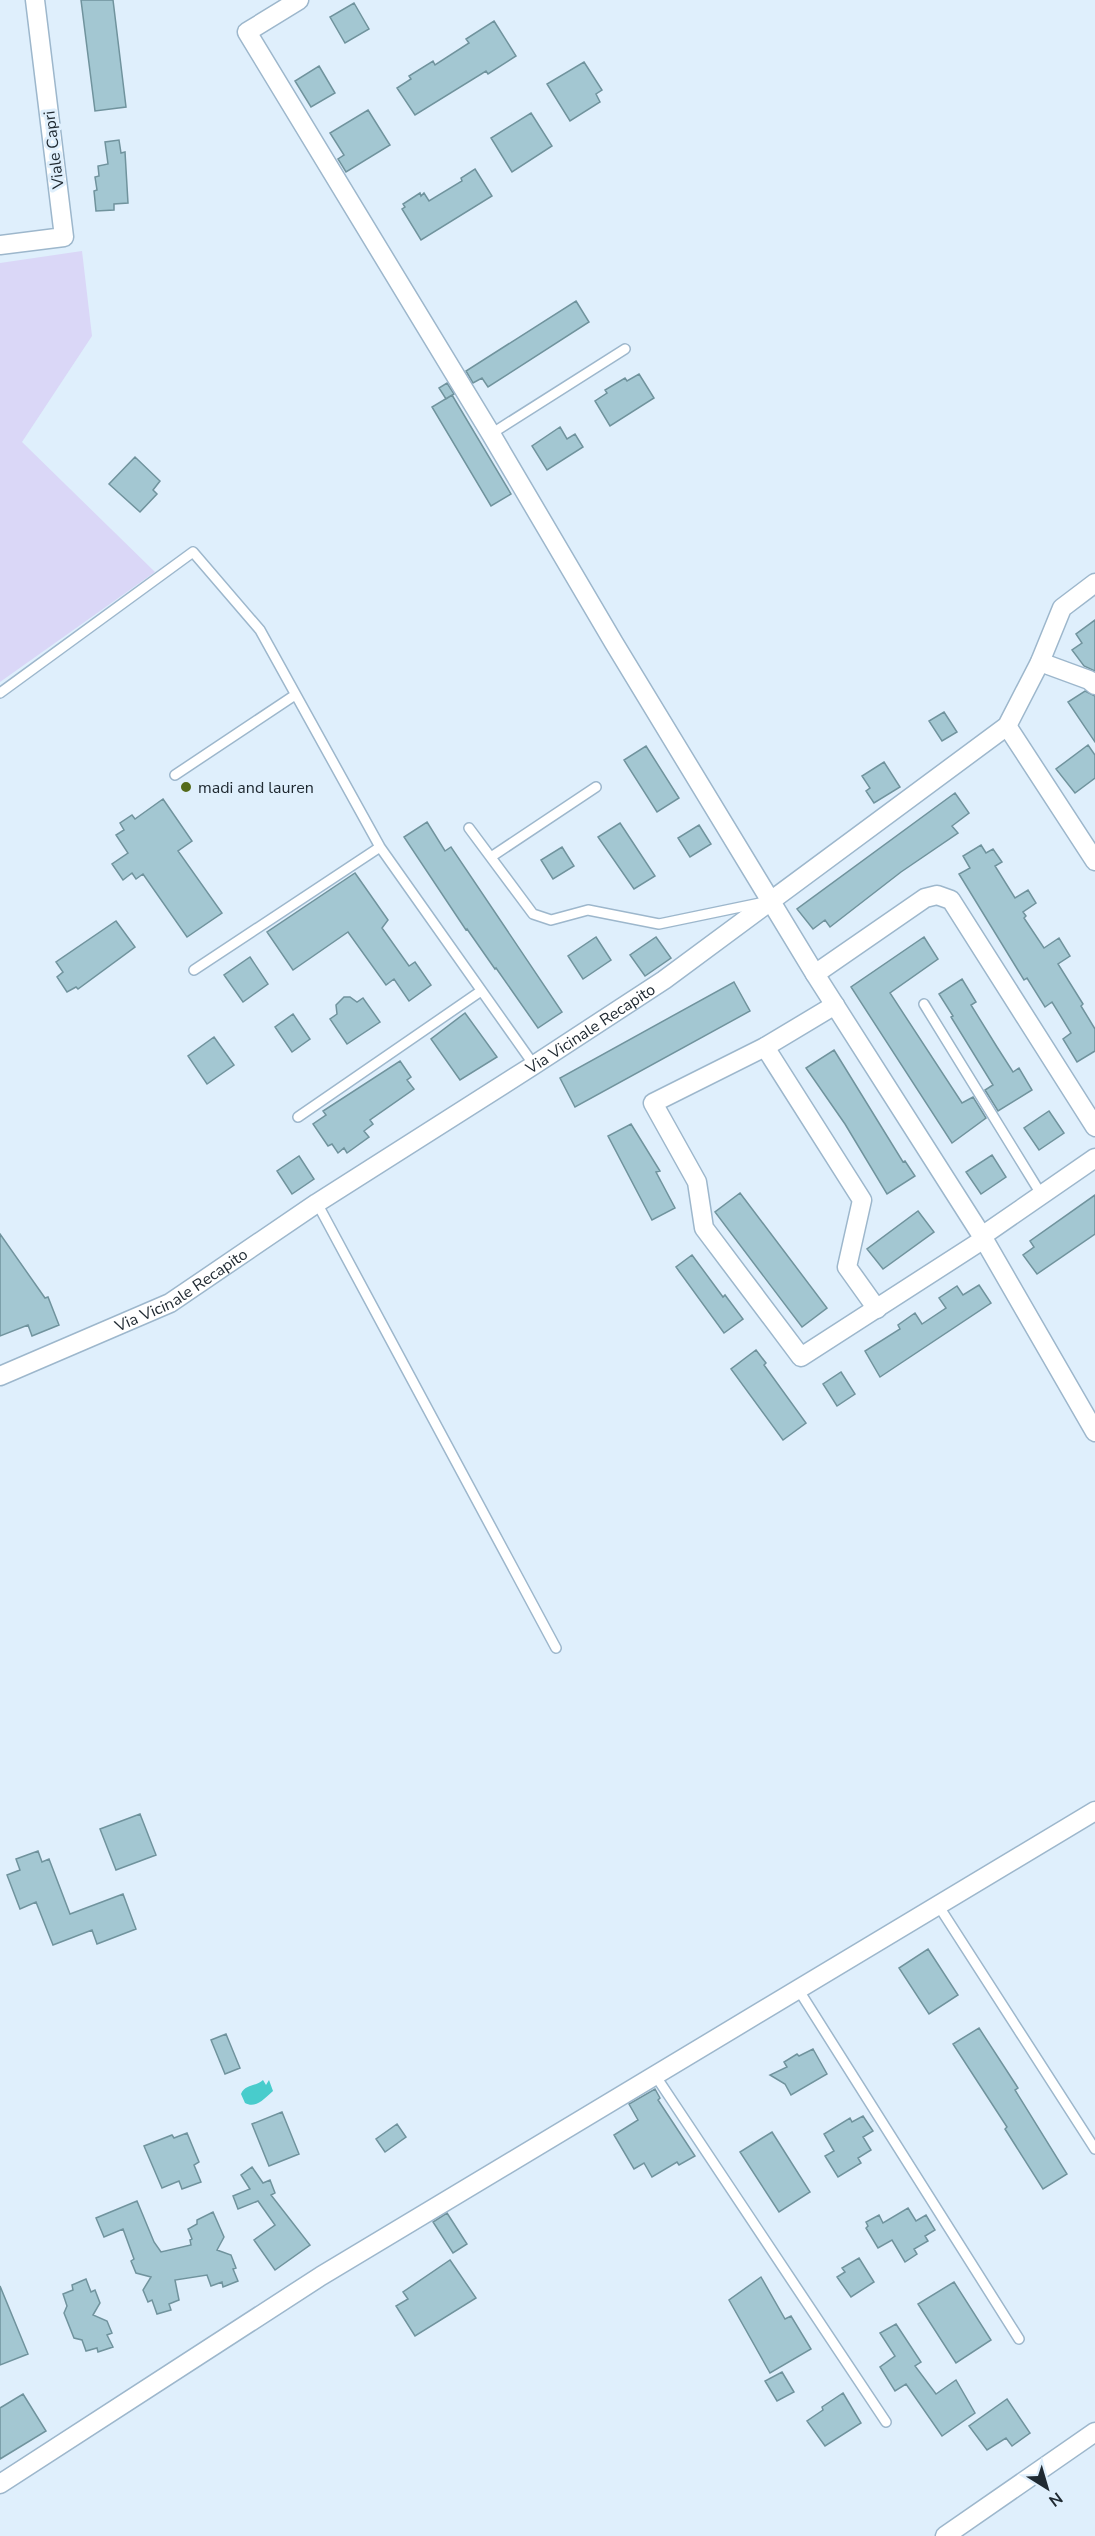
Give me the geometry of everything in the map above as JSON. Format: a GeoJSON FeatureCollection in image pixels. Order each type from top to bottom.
{"type":"FeatureCollection","features":[{"type":"Feature","properties":{"kind":"street","name":"Viale Capri"},"geometry":{"type":"LineString","coordinates":[[0,245],[64,237],[35,0]]}},
{"type":"Feature","properties":{"kind":"street"},"geometry":{"type":"LineString","coordinates":[[299,0],[247,32],[815,974],[983,1237],[1095,1432]]}},
{"type":"Feature","properties":{"kind":"street","name":"Via Vicinale Recapito"},"geometry":{"type":"LineString","coordinates":[[0,1376],[170,1303],[317,1203],[664,980],[1007,726],[1040,662],[1062,608],[1095,583]]}},
{"type":"Feature","properties":{"kind":"street"},"geometry":{"type":"LineString","coordinates":[[1040,662],[1089,680],[1095,685]]}},
{"type":"Feature","properties":{"kind":"street"},"geometry":{"type":"LineString","coordinates":[[1007,726],[1095,861]]}},
{"type":"Feature","properties":{"kind":"street"},"geometry":{"type":"LineString","coordinates":[[815,974],[925,898],[937,895],[951,900],[1095,1127]]}},
{"type":"Feature","properties":{"kind":"street"},"geometry":{"type":"LineString","coordinates":[[835,1005],[765,1047],[653,1103],[697,1182],[704,1228],[801,1357],[877,1309],[1095,1158]]}},
{"type":"Feature","properties":{"kind":"street"},"geometry":{"type":"LineString","coordinates":[[765,1047],[862,1200],[847,1267],[877,1309]]}},
{"type":"Feature","properties":{"kind":"street"},"geometry":{"type":"LineString","coordinates":[[0,2484],[321,2276],[1095,1811]]}},
{"type":"Feature","properties":{"kind":"street"},"geometry":{"type":"LineString","coordinates":[[945,2536],[1095,2432]]}},
{"type":"Feature","properties":{"kind":"lane"},"geometry":{"type":"LineString","coordinates":[[491,434],[625,349]]}},
{"type":"Feature","properties":{"kind":"lane"},"geometry":{"type":"LineString","coordinates":[[0,693],[193,552],[260,630],[380,847],[534,1065]]}},
{"type":"Feature","properties":{"kind":"lane"},"geometry":{"type":"LineString","coordinates":[[175,775],[295,694]]}},
{"type":"Feature","properties":{"kind":"lane"},"geometry":{"type":"LineString","coordinates":[[490,857],[596,787]]}},
{"type":"Feature","properties":{"kind":"lane"},"geometry":{"type":"LineString","coordinates":[[469,828],[533,914],[551,920],[588,910],[659,924],[771,901]]}},
{"type":"Feature","properties":{"kind":"lane"},"geometry":{"type":"LineString","coordinates":[[194,970],[380,847]]}},
{"type":"Feature","properties":{"kind":"lane"},"geometry":{"type":"LineString","coordinates":[[298,1117],[481,991]]}},
{"type":"Feature","properties":{"kind":"lane"},"geometry":{"type":"LineString","coordinates":[[924,1004],[1041,1194]]}},
{"type":"Feature","properties":{"kind":"lane"},"geometry":{"type":"LineString","coordinates":[[317,1203],[556,1648]]}},
{"type":"Feature","properties":{"kind":"lane"},"geometry":{"type":"LineString","coordinates":[[938,1905],[1095,2149]]}},
{"type":"Feature","properties":{"kind":"lane"},"geometry":{"type":"LineString","coordinates":[[798,1989],[1019,2339]]}},
{"type":"Feature","properties":{"kind":"lane"},"geometry":{"type":"LineString","coordinates":[[655,2075],[886,2422]]}},
{"type":"Feature","properties":{"kind":"shaded area"},"geometry":{"type":"Polygon","coordinates":[[[82,251],[92,336],[22,442],[155,572],[0,682],[0,263],[82,251]]]}},
{"type":"Feature","properties":{"kind":"shaded area"},"geometry":{"type":"Polygon","coordinates":[[[263,2080],[266,2085],[269,2080],[273,2091],[257,2104],[245,2103],[241,2094],[243,2091],[263,2080]]]}},
{"type":"Feature","properties":{"kind":"building"},"geometry":{"type":"Polygon","coordinates":[[[81,0],[113,0],[126,107],[95,111],[81,0]]]}},
{"type":"Feature","properties":{"kind":"building"},"geometry":{"type":"Polygon","coordinates":[[[354,3],[369,29],[345,43],[330,17],[354,3]]]}},
{"type":"Feature","properties":{"kind":"building"},"geometry":{"type":"Polygon","coordinates":[[[494,21],[516,56],[488,74],[486,71],[415,115],[397,88],[411,79],[409,76],[433,61],[435,65],[469,43],[466,39],[494,21]]]}},
{"type":"Feature","properties":{"kind":"building"},"geometry":{"type":"Polygon","coordinates":[[[584,62],[602,90],[596,94],[600,102],[570,121],[547,84],[584,62]]]}},
{"type":"Feature","properties":{"kind":"building"},"geometry":{"type":"Polygon","coordinates":[[[319,66],[335,93],[311,107],[295,81],[319,66]]]}},
{"type":"Feature","properties":{"kind":"building"},"geometry":{"type":"Polygon","coordinates":[[[368,110],[390,145],[346,172],[338,159],[344,155],[330,133],[368,110]]]}},
{"type":"Feature","properties":{"kind":"building"},"geometry":{"type":"Polygon","coordinates":[[[531,113],[552,146],[512,172],[491,138],[531,113]]]}},
{"type":"Feature","properties":{"kind":"building"},"geometry":{"type":"Polygon","coordinates":[[[119,140],[121,153],[125,152],[128,203],[114,204],[114,210],[96,211],[95,177],[99,176],[98,166],[108,164],[105,142],[119,140]]]}},
{"type":"Feature","properties":{"kind":"building"},"geometry":{"type":"Polygon","coordinates":[[[475,169],[492,196],[421,240],[402,209],[405,207],[403,204],[420,193],[421,196],[424,193],[429,201],[462,181],[461,178],[475,169]]]}},
{"type":"Feature","properties":{"kind":"building"},"geometry":{"type":"Polygon","coordinates":[[[576,301],[589,322],[488,387],[482,378],[473,383],[466,371],[576,301]]]}},
{"type":"Feature","properties":{"kind":"building"},"geometry":{"type":"Polygon","coordinates":[[[639,374],[654,398],[610,426],[595,401],[607,393],[605,390],[625,378],[627,381],[639,374]]]}},
{"type":"Feature","properties":{"kind":"building"},"geometry":{"type":"Polygon","coordinates":[[[447,383],[454,394],[446,399],[439,388],[447,383]]]}},
{"type":"Feature","properties":{"kind":"building"},"geometry":{"type":"Polygon","coordinates":[[[452,395],[511,494],[491,506],[432,407],[452,395]]]}},
{"type":"Feature","properties":{"kind":"building"},"geometry":{"type":"Polygon","coordinates":[[[560,427],[567,439],[575,434],[583,447],[547,470],[532,446],[560,427]]]}},
{"type":"Feature","properties":{"kind":"building"},"geometry":{"type":"Polygon","coordinates":[[[135,457],[160,481],[153,490],[157,494],[140,512],[109,484],[135,457]]]}},
{"type":"Feature","properties":{"kind":"building"},"geometry":{"type":"Polygon","coordinates":[[[1095,620],[1095,671],[1084,666],[1072,650],[1082,643],[1076,634],[1095,620]]]}},
{"type":"Feature","properties":{"kind":"building"},"geometry":{"type":"Polygon","coordinates":[[[1085,691],[1095,696],[1095,742],[1068,702],[1085,691]]]}},
{"type":"Feature","properties":{"kind":"building"},"geometry":{"type":"Polygon","coordinates":[[[944,712],[957,732],[942,741],[929,721],[944,712]]]}},
{"type":"Feature","properties":{"kind":"building"},"geometry":{"type":"Polygon","coordinates":[[[1088,745],[1095,755],[1095,778],[1075,793],[1056,769],[1088,745]]]}},
{"type":"Feature","properties":{"kind":"building"},"geometry":{"type":"Polygon","coordinates":[[[646,746],[679,798],[657,812],[624,760],[646,746]]]}},
{"type":"Feature","properties":{"kind":"building"},"geometry":{"type":"Polygon","coordinates":[[[884,762],[900,787],[874,803],[866,791],[870,788],[862,776],[884,762]]]}},
{"type":"Feature","properties":{"kind":"building"},"geometry":{"type":"Polygon","coordinates":[[[955,793],[969,813],[952,826],[958,833],[901,872],[830,927],[825,920],[813,929],[797,909],[955,793]]]}},
{"type":"Feature","properties":{"kind":"building"},"geometry":{"type":"Polygon","coordinates":[[[163,799],[192,841],[178,851],[222,913],[187,937],[143,874],[136,879],[132,873],[123,880],[112,864],[128,853],[116,835],[124,830],[120,823],[132,815],[135,819],[163,799]]]}},
{"type":"Feature","properties":{"kind":"building"},"geometry":{"type":"Polygon","coordinates":[[[427,822],[445,851],[451,847],[562,1012],[538,1028],[466,930],[404,837],[427,822]]]}},
{"type":"Feature","properties":{"kind":"building"},"geometry":{"type":"Polygon","coordinates":[[[620,823],[655,876],[634,889],[598,837],[620,823]]]}},
{"type":"Feature","properties":{"kind":"building"},"geometry":{"type":"Polygon","coordinates":[[[699,825],[711,844],[690,857],[678,838],[699,825]]]}},
{"type":"Feature","properties":{"kind":"building"},"geometry":{"type":"Polygon","coordinates":[[[981,845],[986,853],[993,849],[1002,862],[995,866],[1015,898],[1028,890],[1036,903],[1023,912],[1026,916],[1024,918],[1044,948],[1059,938],[1070,956],[1058,964],[1083,1004],[1081,1006],[1095,1029],[1095,1051],[1077,1062],[1063,1039],[1071,1033],[1052,1002],[1045,1007],[1027,978],[1024,980],[959,874],[970,868],[963,856],[981,845]]]}},
{"type":"Feature","properties":{"kind":"building"},"geometry":{"type":"Polygon","coordinates":[[[562,847],[574,866],[553,879],[541,860],[562,847]]]}},
{"type":"Feature","properties":{"kind":"building"},"geometry":{"type":"Polygon","coordinates":[[[355,873],[388,920],[382,928],[409,966],[415,962],[431,985],[409,1001],[394,979],[386,985],[348,932],[293,970],[267,932],[355,873]]]}},
{"type":"Feature","properties":{"kind":"building"},"geometry":{"type":"Polygon","coordinates":[[[116,921],[135,947],[78,989],[76,987],[67,992],[57,977],[63,972],[56,962],[116,921]]]}},
{"type":"Feature","properties":{"kind":"building"},"geometry":{"type":"Polygon","coordinates":[[[596,937],[611,960],[583,979],[568,956],[596,937]]]}},
{"type":"Feature","properties":{"kind":"building"},"geometry":{"type":"Polygon","coordinates":[[[656,937],[671,958],[645,976],[630,955],[656,937]]]}},
{"type":"Feature","properties":{"kind":"building"},"geometry":{"type":"Polygon","coordinates":[[[924,937],[938,959],[890,993],[962,1103],[973,1097],[986,1118],[952,1143],[851,987],[924,937]]]}},
{"type":"Feature","properties":{"kind":"building"},"geometry":{"type":"Polygon","coordinates":[[[250,957],[268,984],[243,1002],[224,975],[250,957]]]}},
{"type":"Feature","properties":{"kind":"building"},"geometry":{"type":"Polygon","coordinates":[[[962,979],[976,1002],[971,1005],[997,1047],[1013,1072],[1019,1068],[1032,1090],[998,1111],[985,1090],[993,1085],[939,994],[962,979]]]}},
{"type":"Feature","properties":{"kind":"building"},"geometry":{"type":"Polygon","coordinates":[[[734,982],[750,1011],[575,1107],[560,1078],[734,982]]]}},
{"type":"Feature","properties":{"kind":"building"},"geometry":{"type":"Polygon","coordinates":[[[344,997],[350,997],[357,1002],[363,998],[380,1022],[347,1044],[330,1019],[337,1014],[336,1005],[344,997]]]}},
{"type":"Feature","properties":{"kind":"building"},"geometry":{"type":"Polygon","coordinates":[[[465,1013],[497,1057],[460,1080],[431,1039],[465,1013]]]}},
{"type":"Feature","properties":{"kind":"building"},"geometry":{"type":"Polygon","coordinates":[[[293,1014],[310,1039],[292,1052],[275,1027],[293,1014]]]}},
{"type":"Feature","properties":{"kind":"building"},"geometry":{"type":"Polygon","coordinates":[[[214,1037],[234,1065],[207,1084],[188,1056],[214,1037]]]}},
{"type":"Feature","properties":{"kind":"building"},"geometry":{"type":"Polygon","coordinates":[[[834,1050],[903,1162],[905,1161],[915,1176],[887,1194],[845,1124],[806,1068],[834,1050]]]}},
{"type":"Feature","properties":{"kind":"building"},"geometry":{"type":"Polygon","coordinates":[[[400,1061],[411,1077],[407,1080],[414,1089],[370,1120],[373,1124],[364,1131],[369,1137],[347,1153],[344,1148],[338,1153],[332,1144],[328,1146],[313,1124],[326,1115],[323,1111],[400,1061]]]}},
{"type":"Feature","properties":{"kind":"building"},"geometry":{"type":"Polygon","coordinates":[[[1049,1111],[1064,1133],[1039,1150],[1024,1128],[1049,1111]]]}},
{"type":"Feature","properties":{"kind":"building"},"geometry":{"type":"Polygon","coordinates":[[[631,1124],[660,1171],[656,1172],[675,1208],[652,1220],[608,1136],[631,1124]]]}},
{"type":"Feature","properties":{"kind":"building"},"geometry":{"type":"Polygon","coordinates":[[[992,1155],[1006,1177],[981,1194],[966,1172],[992,1155]]]}},
{"type":"Feature","properties":{"kind":"building"},"geometry":{"type":"Polygon","coordinates":[[[299,1156],[314,1179],[292,1194],[277,1171],[299,1156]]]}},
{"type":"Feature","properties":{"kind":"building"},"geometry":{"type":"Polygon","coordinates":[[[740,1193],[827,1308],[802,1327],[715,1212],[740,1193]]]}},
{"type":"Feature","properties":{"kind":"building"},"geometry":{"type":"Polygon","coordinates":[[[1095,1195],[1095,1234],[1037,1274],[1023,1255],[1034,1247],[1030,1241],[1095,1195]]]}},
{"type":"Feature","properties":{"kind":"building"},"geometry":{"type":"Polygon","coordinates":[[[918,1211],[934,1232],[883,1269],[867,1249],[918,1211]]]}},
{"type":"Feature","properties":{"kind":"building"},"geometry":{"type":"Polygon","coordinates":[[[0,1234],[45,1298],[48,1297],[59,1325],[32,1336],[28,1325],[0,1336],[0,1234]]]}},
{"type":"Feature","properties":{"kind":"building"},"geometry":{"type":"Polygon","coordinates":[[[692,1255],[723,1297],[725,1295],[743,1319],[724,1333],[676,1267],[692,1255]]]}},
{"type":"Feature","properties":{"kind":"building"},"geometry":{"type":"Polygon","coordinates":[[[979,1285],[991,1303],[880,1377],[865,1351],[900,1329],[898,1325],[915,1313],[922,1324],[946,1308],[939,1298],[957,1286],[963,1295],[979,1285]]]}},
{"type":"Feature","properties":{"kind":"building"},"geometry":{"type":"Polygon","coordinates":[[[756,1350],[766,1363],[764,1365],[806,1423],[783,1440],[731,1369],[756,1350]]]}},
{"type":"Feature","properties":{"kind":"building"},"geometry":{"type":"Polygon","coordinates":[[[841,1372],[855,1394],[837,1406],[823,1384],[841,1372]]]}},
{"type":"Feature","properties":{"kind":"building"},"geometry":{"type":"Polygon","coordinates":[[[140,1814],[156,1855],[116,1870],[100,1829],[140,1814]]]}},
{"type":"Feature","properties":{"kind":"building"},"geometry":{"type":"Polygon","coordinates":[[[38,1851],[42,1862],[49,1859],[70,1914],[123,1894],[136,1929],[97,1944],[92,1930],[53,1945],[36,1902],[20,1909],[7,1875],[20,1870],[16,1859],[38,1851]]]}},
{"type":"Feature","properties":{"kind":"building"},"geometry":{"type":"Polygon","coordinates":[[[928,1949],[958,1995],[929,2014],[899,1968],[928,1949]]]}},
{"type":"Feature","properties":{"kind":"building"},"geometry":{"type":"Polygon","coordinates":[[[979,2028],[1018,2088],[1015,2090],[1067,2174],[1043,2189],[1005,2129],[1007,2127],[953,2044],[979,2028]]]}},
{"type":"Feature","properties":{"kind":"building"},"geometry":{"type":"Polygon","coordinates":[[[226,2034],[240,2068],[225,2074],[211,2040],[226,2034]]]}},
{"type":"Feature","properties":{"kind":"building"},"geometry":{"type":"Polygon","coordinates":[[[813,2049],[827,2074],[791,2095],[785,2084],[770,2075],[787,2067],[784,2062],[797,2054],[799,2056],[813,2049]]]}},
{"type":"Feature","properties":{"kind":"building"},"geometry":{"type":"Polygon","coordinates":[[[655,2089],[660,2098],[658,2100],[695,2156],[679,2165],[677,2162],[652,2177],[644,2163],[634,2169],[614,2135],[638,2120],[629,2104],[655,2089]]]}},
{"type":"Feature","properties":{"kind":"building"},"geometry":{"type":"Polygon","coordinates":[[[282,2112],[299,2154],[269,2166],[252,2124],[282,2112]]]}},
{"type":"Feature","properties":{"kind":"building"},"geometry":{"type":"Polygon","coordinates":[[[863,2116],[873,2131],[863,2137],[871,2150],[858,2158],[861,2163],[838,2177],[825,2156],[834,2151],[824,2134],[850,2118],[852,2122],[863,2116]]]}},
{"type":"Feature","properties":{"kind":"building"},"geometry":{"type":"Polygon","coordinates":[[[397,2124],[406,2137],[385,2152],[376,2139],[397,2124]]]}},
{"type":"Feature","properties":{"kind":"building"},"geometry":{"type":"Polygon","coordinates":[[[772,2132],[810,2192],[779,2212],[740,2152],[772,2132]]]}},
{"type":"Feature","properties":{"kind":"building"},"geometry":{"type":"Polygon","coordinates":[[[187,2133],[199,2162],[194,2165],[201,2182],[182,2189],[179,2181],[162,2188],[144,2146],[172,2135],[174,2138],[187,2133]]]}},
{"type":"Feature","properties":{"kind":"building"},"geometry":{"type":"Polygon","coordinates":[[[252,2167],[263,2183],[270,2180],[275,2193],[271,2195],[310,2245],[275,2270],[254,2240],[275,2225],[258,2201],[238,2209],[233,2196],[250,2189],[241,2175],[252,2167]]]}},
{"type":"Feature","properties":{"kind":"building"},"geometry":{"type":"Polygon","coordinates":[[[137,2201],[154,2242],[161,2252],[191,2245],[190,2240],[192,2239],[188,2229],[197,2224],[197,2220],[213,2212],[224,2237],[217,2250],[231,2255],[238,2281],[223,2287],[222,2282],[211,2286],[207,2275],[175,2280],[179,2300],[169,2304],[171,2310],[157,2314],[152,2300],[148,2302],[143,2290],[151,2277],[136,2273],[131,2261],[134,2259],[123,2229],[104,2237],[96,2218],[137,2201]]]}},
{"type":"Feature","properties":{"kind":"building"},"geometry":{"type":"Polygon","coordinates":[[[908,2208],[916,2221],[926,2215],[935,2230],[925,2236],[928,2241],[914,2249],[917,2254],[905,2262],[892,2240],[878,2248],[866,2228],[868,2226],[866,2222],[879,2215],[883,2223],[908,2208]]]}},
{"type":"Feature","properties":{"kind":"building"},"geometry":{"type":"Polygon","coordinates":[[[447,2213],[467,2244],[453,2253],[433,2222],[447,2213]]]}},
{"type":"Feature","properties":{"kind":"building"},"geometry":{"type":"Polygon","coordinates":[[[859,2258],[874,2282],[851,2297],[837,2277],[845,2272],[842,2268],[859,2258]]]}},
{"type":"Feature","properties":{"kind":"building"},"geometry":{"type":"Polygon","coordinates":[[[450,2260],[476,2298],[415,2336],[396,2306],[408,2299],[403,2292],[450,2260]]]}},
{"type":"Feature","properties":{"kind":"building"},"geometry":{"type":"Polygon","coordinates":[[[761,2277],[785,2319],[791,2316],[811,2349],[770,2373],[729,2300],[761,2277]]]}},
{"type":"Feature","properties":{"kind":"building"},"geometry":{"type":"Polygon","coordinates":[[[86,2279],[91,2292],[95,2290],[100,2303],[93,2315],[107,2321],[112,2333],[107,2335],[113,2347],[98,2352],[97,2348],[86,2351],[82,2340],[74,2338],[64,2313],[67,2306],[63,2294],[73,2290],[72,2285],[86,2279]]]}},
{"type":"Feature","properties":{"kind":"building"},"geometry":{"type":"Polygon","coordinates":[[[954,2282],[991,2340],[956,2363],[918,2304],[954,2282]]]}},
{"type":"Feature","properties":{"kind":"building"},"geometry":{"type":"Polygon","coordinates":[[[0,2286],[28,2354],[0,2365],[0,2286]]]}},
{"type":"Feature","properties":{"kind":"building"},"geometry":{"type":"Polygon","coordinates":[[[896,2324],[921,2362],[915,2366],[936,2394],[956,2380],[975,2413],[942,2436],[906,2384],[895,2391],[880,2367],[895,2356],[880,2333],[896,2324]]]}},
{"type":"Feature","properties":{"kind":"building"},"geometry":{"type":"Polygon","coordinates":[[[782,2372],[794,2392],[777,2401],[765,2381],[782,2372]]]}},
{"type":"Feature","properties":{"kind":"building"},"geometry":{"type":"Polygon","coordinates":[[[843,2393],[861,2423],[825,2446],[807,2421],[823,2410],[822,2407],[843,2393]]]}},
{"type":"Feature","properties":{"kind":"building"},"geometry":{"type":"Polygon","coordinates":[[[23,2394],[46,2431],[0,2459],[0,2408],[23,2394]]]}},
{"type":"Feature","properties":{"kind":"building"},"geometry":{"type":"Polygon","coordinates":[[[1007,2399],[1030,2433],[1012,2446],[1006,2438],[987,2450],[969,2426],[1007,2399]]]}},
{"type":"Feature","properties":{"kind":"place","name":"madi and lauren"},"geometry":{"type":"Point","coordinates":[186,787]}}]}
